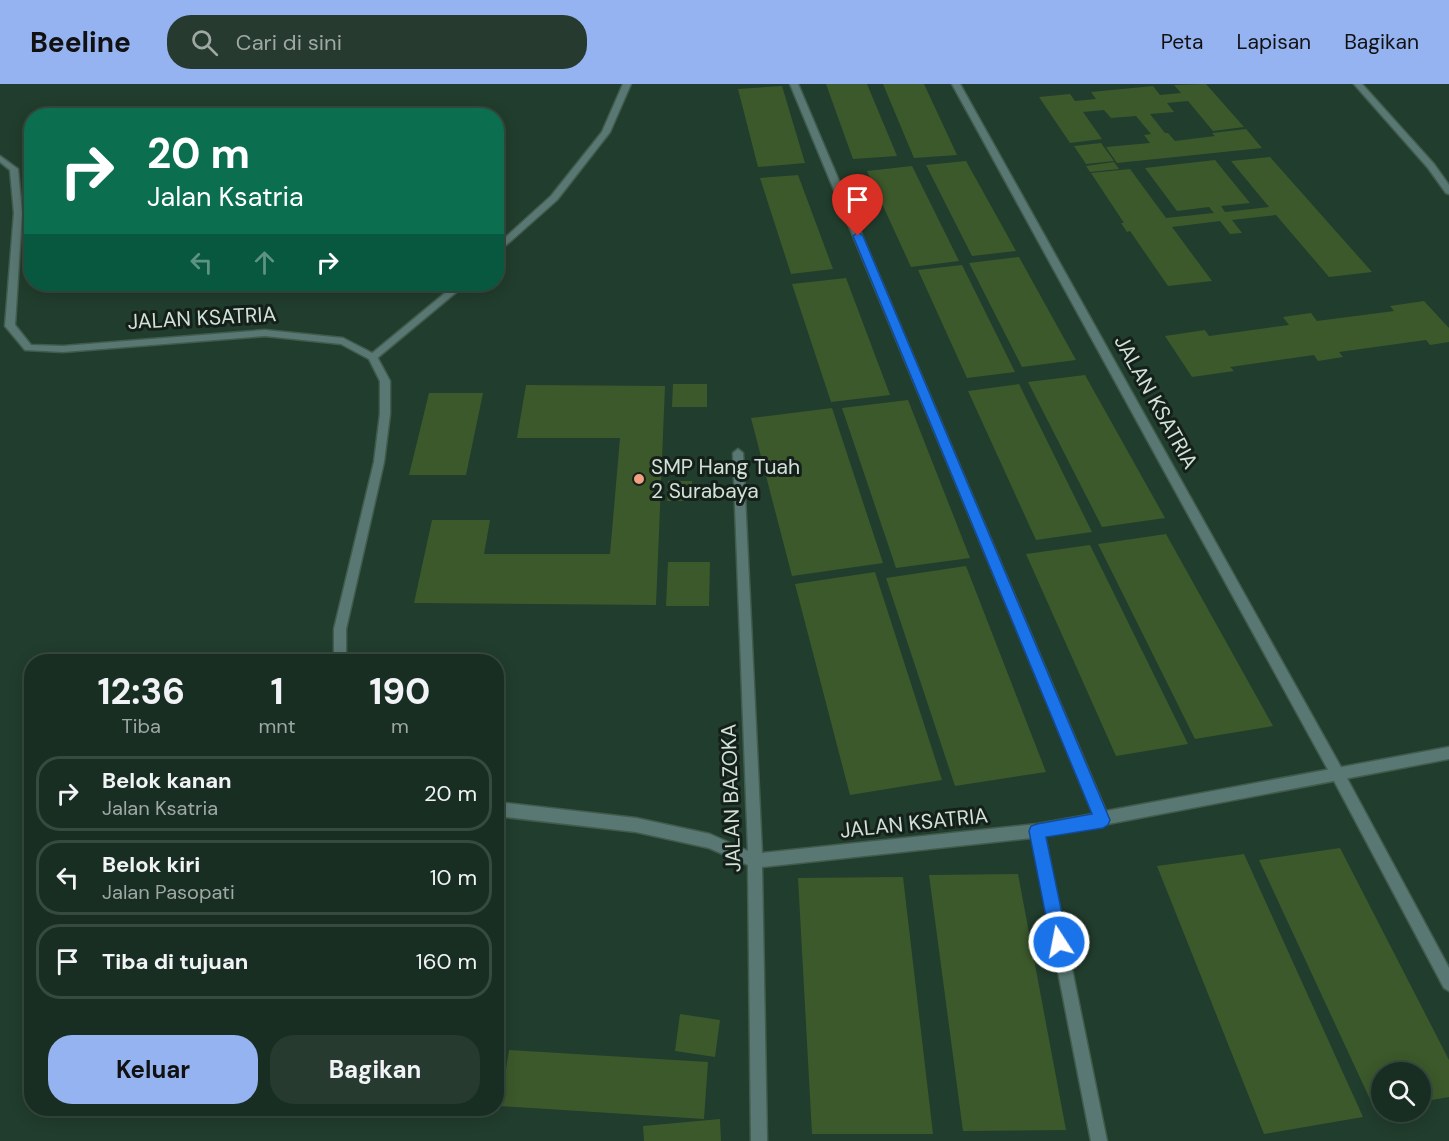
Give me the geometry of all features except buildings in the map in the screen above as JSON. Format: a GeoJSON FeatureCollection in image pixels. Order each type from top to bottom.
{"type":"FeatureCollection","features":[{"type":"Feature","properties":{"kind":"street"},"geometry":{"type":"LineString","coordinates":[[504,244],[554,198],[606,132],[627,84]]}},
{"type":"Feature","properties":{"kind":"street"},"geometry":{"type":"LineString","coordinates":[[794,84],[1103,820]]}},
{"type":"Feature","properties":{"kind":"street","name":"JALAN KSATRIA"},"geometry":{"type":"LineString","coordinates":[[956,84],[1337,772],[1449,983]]}},
{"type":"Feature","properties":{"kind":"street"},"geometry":{"type":"LineString","coordinates":[[1358,84],[1431,166],[1449,191]]}},
{"type":"Feature","properties":{"kind":"street","name":"JALAN KSATRIA"},"geometry":{"type":"LineString","coordinates":[[0,158],[14,169],[18,213],[10,326],[28,348],[63,349],[266,333],[343,341],[373,357]]}},
{"type":"Feature","properties":{"kind":"street"},"geometry":{"type":"LineString","coordinates":[[340,654],[340,630],[379,462],[386,414],[385,381],[373,357],[453,291]]}},
{"type":"Feature","properties":{"kind":"street","name":"JALAN BAZOKA"},"geometry":{"type":"LineString","coordinates":[[738,453],[755,861],[759,1141]]}},
{"type":"Feature","properties":{"kind":"street"},"geometry":{"type":"LineString","coordinates":[[1337,772],[1449,753]]}},
{"type":"Feature","properties":{"kind":"street","name":"JALAN KSATRIA"},"geometry":{"type":"LineString","coordinates":[[755,861],[1037,831],[1103,820],[1337,772]]}},
{"type":"Feature","properties":{"kind":"street"},"geometry":{"type":"LineString","coordinates":[[504,810],[647,827],[710,841],[755,861]]}},
{"type":"Feature","properties":{"kind":"street"},"geometry":{"type":"LineString","coordinates":[[1037,831],[1099,1141]]}},
{"type":"Feature","properties":{"kind":"place","name":"SMP Hang Tuah 2 Surabaya"},"geometry":{"type":"Point","coordinates":[639,479]}},
{"type":"Feature","properties":{"kind":"route"},"geometry":{"type":"LineString","coordinates":[[858,236],[1103,820],[1037,831],[1059,942]]}}]}
